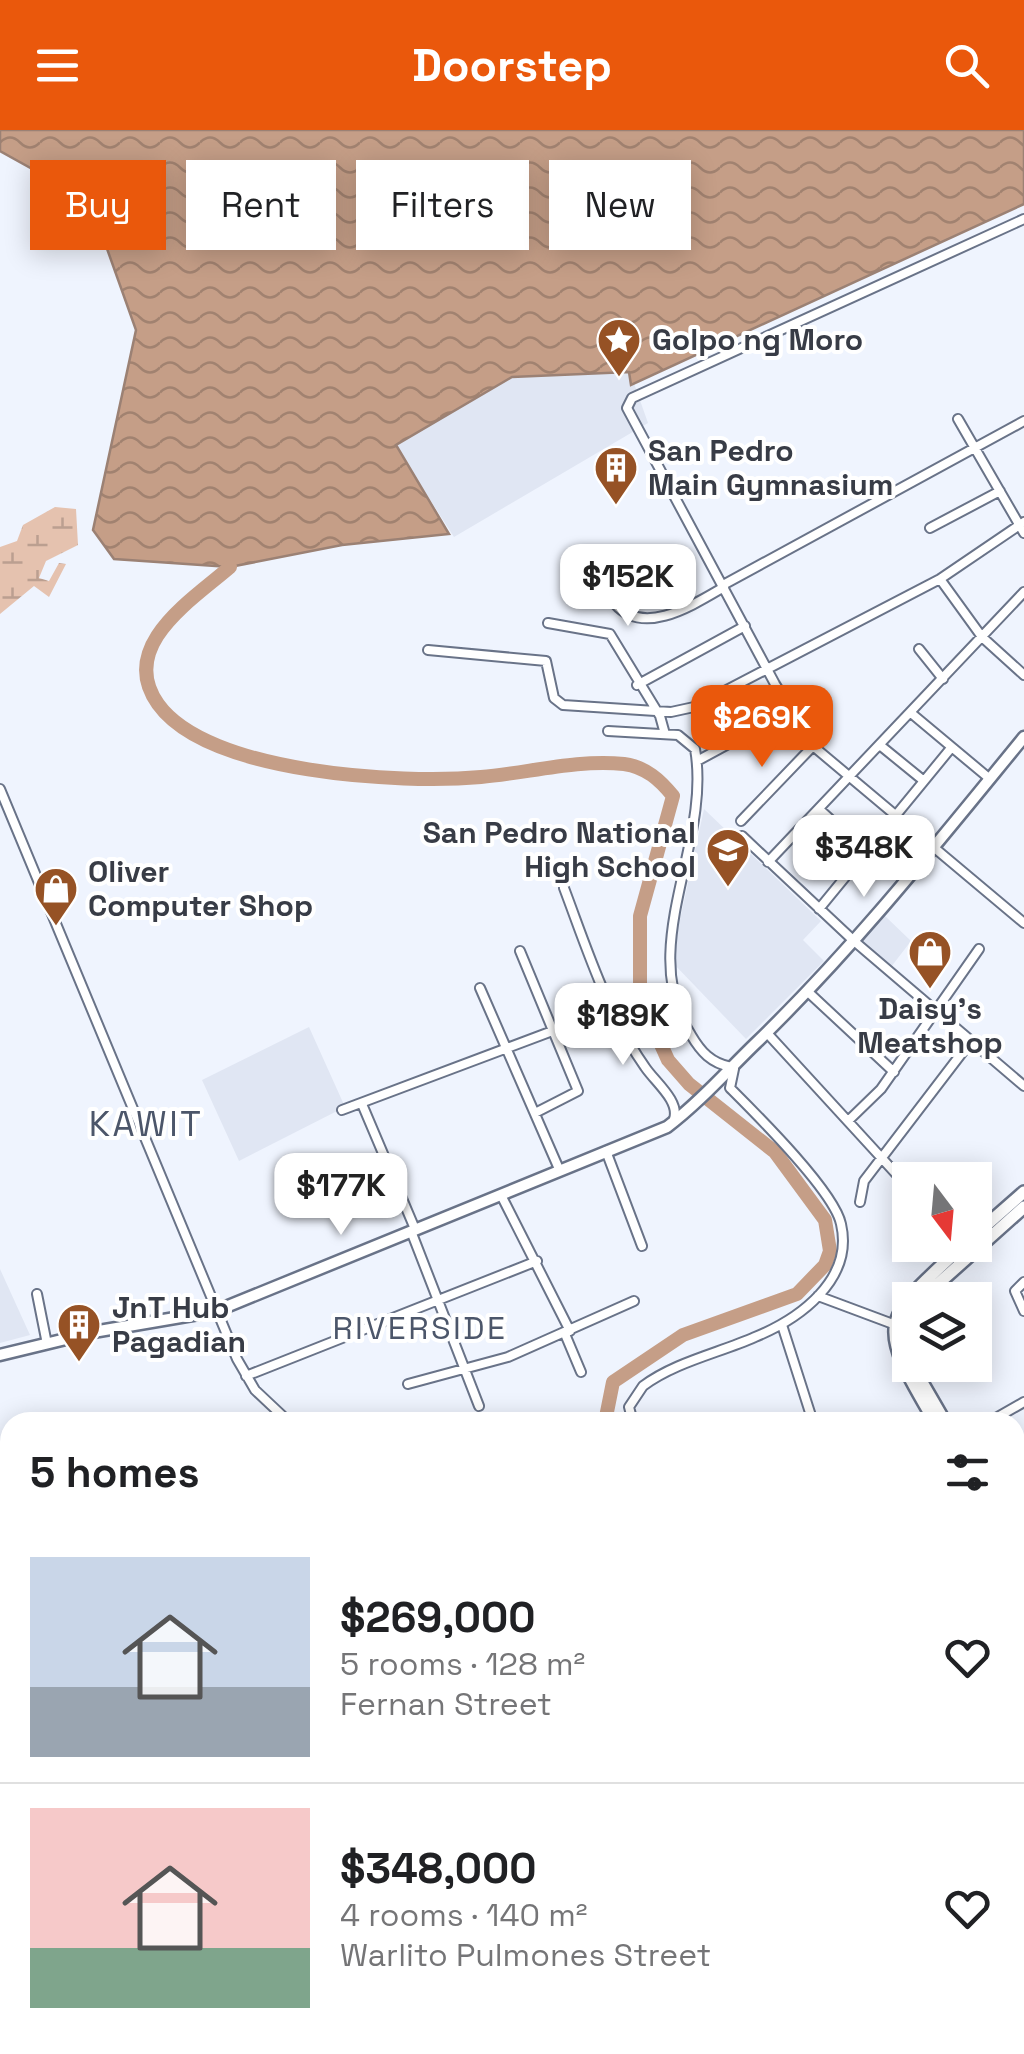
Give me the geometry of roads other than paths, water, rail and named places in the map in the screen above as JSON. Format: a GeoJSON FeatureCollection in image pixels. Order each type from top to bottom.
{"type":"FeatureCollection","features":[{"type":"Feature","properties":{"kind":"main road"},"geometry":{"type":"LineString","coordinates":[[992,1220],[1024,1192]]}},
{"type":"Feature","properties":{"kind":"main road"},"geometry":{"type":"LineString","coordinates":[[992,1230],[1024,1207]]}},
{"type":"Feature","properties":{"kind":"main road"},"geometry":{"type":"LineString","coordinates":[[925,1282],[950,1262]]}},
{"type":"Feature","properties":{"kind":"main road"},"geometry":{"type":"LineString","coordinates":[[937,1282],[955,1262]]}},
{"type":"Feature","properties":{"kind":"main road"},"geometry":{"type":"LineString","coordinates":[[911,1382],[929,1412]]}},
{"type":"Feature","properties":{"kind":"main road"},"geometry":{"type":"LineString","coordinates":[[922,1382],[939,1412]]}},
{"type":"Feature","properties":{"kind":"street"},"geometry":{"type":"LineString","coordinates":[[1024,219],[632,398],[628,414],[789,710],[813,746],[848,780],[1024,923]]}},
{"type":"Feature","properties":{"kind":"street"},"geometry":{"type":"LineString","coordinates":[[428,650],[540,660],[548,665],[556,702],[652,710],[694,707],[769,672],[940,579],[1022,527],[958,419]]}},
{"type":"Feature","properties":{"kind":"street"},"geometry":{"type":"LineString","coordinates":[[615,604],[625,615],[648,620],[723,586],[1024,421]]}},
{"type":"Feature","properties":{"kind":"street"},"geometry":{"type":"LineString","coordinates":[[930,528],[1000,491]]}},
{"type":"Feature","properties":{"kind":"street"},"geometry":{"type":"LineString","coordinates":[[940,579],[982,638],[1024,674]]}},
{"type":"Feature","properties":{"kind":"street"},"geometry":{"type":"LineString","coordinates":[[768,862],[1024,592]]}},
{"type":"Feature","properties":{"kind":"street"},"geometry":{"type":"LineString","coordinates":[[548,623],[610,634],[665,734]]}},
{"type":"Feature","properties":{"kind":"street"},"geometry":{"type":"LineString","coordinates":[[637,685],[745,626]]}},
{"type":"Feature","properties":{"kind":"street"},"geometry":{"type":"LineString","coordinates":[[919,649],[943,679]]}},
{"type":"Feature","properties":{"kind":"street"},"geometry":{"type":"LineString","coordinates":[[1014,666],[1024,656]]}},
{"type":"Feature","properties":{"kind":"street"},"geometry":{"type":"LineString","coordinates":[[697,760],[789,710]]}},
{"type":"Feature","properties":{"kind":"street"},"geometry":{"type":"LineString","coordinates":[[911,713],[990,779]]}},
{"type":"Feature","properties":{"kind":"street"},"geometry":{"type":"LineString","coordinates":[[608,730],[665,734],[688,741],[697,760],[696,797],[670,948],[670,980],[677,1010],[695,1043],[708,1058],[735,1064]]}},
{"type":"Feature","properties":{"kind":"street"},"geometry":{"type":"LineString","coordinates":[[0,1354],[216,1311],[672,1123],[723,1077],[854,941],[934,850],[1024,737]]}},
{"type":"Feature","properties":{"kind":"street"},"geometry":{"type":"LineString","coordinates":[[741,821],[813,746]]}},
{"type":"Feature","properties":{"kind":"street"},"geometry":{"type":"LineString","coordinates":[[881,746],[924,781]]}},
{"type":"Feature","properties":{"kind":"street"},"geometry":{"type":"LineString","coordinates":[[818,909],[951,748]]}},
{"type":"Feature","properties":{"kind":"street"},"geometry":{"type":"LineString","coordinates":[[0,789],[216,1311],[246,1376],[274,1411]]}},
{"type":"Feature","properties":{"kind":"street"},"geometry":{"type":"LineString","coordinates":[[820,810],[867,853]]}},
{"type":"Feature","properties":{"kind":"street"},"geometry":{"type":"LineString","coordinates":[[801,829],[849,874]]}},
{"type":"Feature","properties":{"kind":"street"},"geometry":{"type":"LineString","coordinates":[[742,836],[854,941],[1024,1086]]}},
{"type":"Feature","properties":{"kind":"street"},"geometry":{"type":"LineString","coordinates":[[564,888],[611,1009],[644,1066],[673,1103],[676,1112],[672,1123]]}},
{"type":"Feature","properties":{"kind":"street"},"geometry":{"type":"LineString","coordinates":[[848,1121],[894,1072],[978,949]]}},
{"type":"Feature","properties":{"kind":"street"},"geometry":{"type":"LineString","coordinates":[[520,951],[578,1093],[534,1113]]}},
{"type":"Feature","properties":{"kind":"street"},"geometry":{"type":"LineString","coordinates":[[480,988],[559,1169]]}},
{"type":"Feature","properties":{"kind":"street"},"geometry":{"type":"LineString","coordinates":[[807,991],[894,1072]]}},
{"type":"Feature","properties":{"kind":"street"},"geometry":{"type":"LineString","coordinates":[[342,1110],[611,1009]]}},
{"type":"Feature","properties":{"kind":"street"},"geometry":{"type":"LineString","coordinates":[[766,1033],[892,1169]]}},
{"type":"Feature","properties":{"kind":"street"},"geometry":{"type":"LineString","coordinates":[[860,1202],[860,1190],[881,1156],[972,1041]]}},
{"type":"Feature","properties":{"kind":"street"},"geometry":{"type":"LineString","coordinates":[[631,1412],[630,1407],[650,1380],[782,1325],[818,1296],[834,1274],[841,1224],[802,1166],[730,1088],[728,1081],[735,1064]]}},
{"type":"Feature","properties":{"kind":"street"},"geometry":{"type":"LineString","coordinates":[[362,1104],[479,1406]]}},
{"type":"Feature","properties":{"kind":"street"},"geometry":{"type":"LineString","coordinates":[[606,1151],[642,1246]]}},
{"type":"Feature","properties":{"kind":"street"},"geometry":{"type":"LineString","coordinates":[[501,1194],[537,1261],[581,1372]]}},
{"type":"Feature","properties":{"kind":"street"},"geometry":{"type":"LineString","coordinates":[[246,1376],[537,1261]]}},
{"type":"Feature","properties":{"kind":"street"},"geometry":{"type":"LineString","coordinates":[[1021,1284],[1016,1296],[1024,1311]]}},
{"type":"Feature","properties":{"kind":"street"},"geometry":{"type":"LineString","coordinates":[[37,1294],[47,1344]]}},
{"type":"Feature","properties":{"kind":"street"},"geometry":{"type":"LineString","coordinates":[[818,1296],[892,1324]]}},
{"type":"Feature","properties":{"kind":"street"},"geometry":{"type":"LineString","coordinates":[[408,1384],[508,1356],[634,1301]]}},
{"type":"Feature","properties":{"kind":"street"},"geometry":{"type":"LineString","coordinates":[[782,1325],[810,1412]]}},
{"type":"Feature","properties":{"kind":"water"},"geometry":{"type":"Polygon","coordinates":[[[0,130],[1024,130],[1024,204],[631,385],[629,372],[512,377],[396,445],[449,534],[342,545],[230,567],[114,559],[93,530],[136,330],[107,250],[166,250],[166,160],[30,160],[30,168],[0,151],[0,130]]]}},
{"type":"Feature","properties":{"kind":"waterway"},"geometry":{"type":"LineString","coordinates":[[230,567],[164,626],[147,663],[148,683],[158,704],[183,728],[218,746],[261,760],[357,775],[446,779],[570,765],[624,764],[652,775],[673,796],[640,916],[640,998],[668,1060],[689,1084],[775,1152],[825,1220],[830,1251],[825,1265],[797,1294],[683,1335],[613,1382],[607,1412]]}},
{"type":"Feature","properties":{"kind":"place","name":"Golpo ng Moro"},"geometry":{"type":"Point","coordinates":[619,378]}},
{"type":"Feature","properties":{"kind":"place","name":"San Pedro Main Gymnasium"},"geometry":{"type":"Point","coordinates":[616,506]}},
{"type":"Feature","properties":{"kind":"place","name":"San Pedro National High School"},"geometry":{"type":"Point","coordinates":[728,888]}},
{"type":"Feature","properties":{"kind":"place","name":"Oliver Computer Shop"},"geometry":{"type":"Point","coordinates":[56,927]}},
{"type":"Feature","properties":{"kind":"place","name":"Daisy's Meatshop"},"geometry":{"type":"Point","coordinates":[930,990]}},
{"type":"Feature","properties":{"kind":"place","name":"JnT Hub Pagadian"},"geometry":{"type":"Point","coordinates":[79,1363]}},
{"type":"Feature","properties":{"kind":"district","name":"KAWIT"},"geometry":{"type":"Point","coordinates":[146,1124]}},
{"type":"Feature","properties":{"kind":"district","name":"RIVERSIDE"},"geometry":{"type":"Point","coordinates":[420,1328]}}]}
